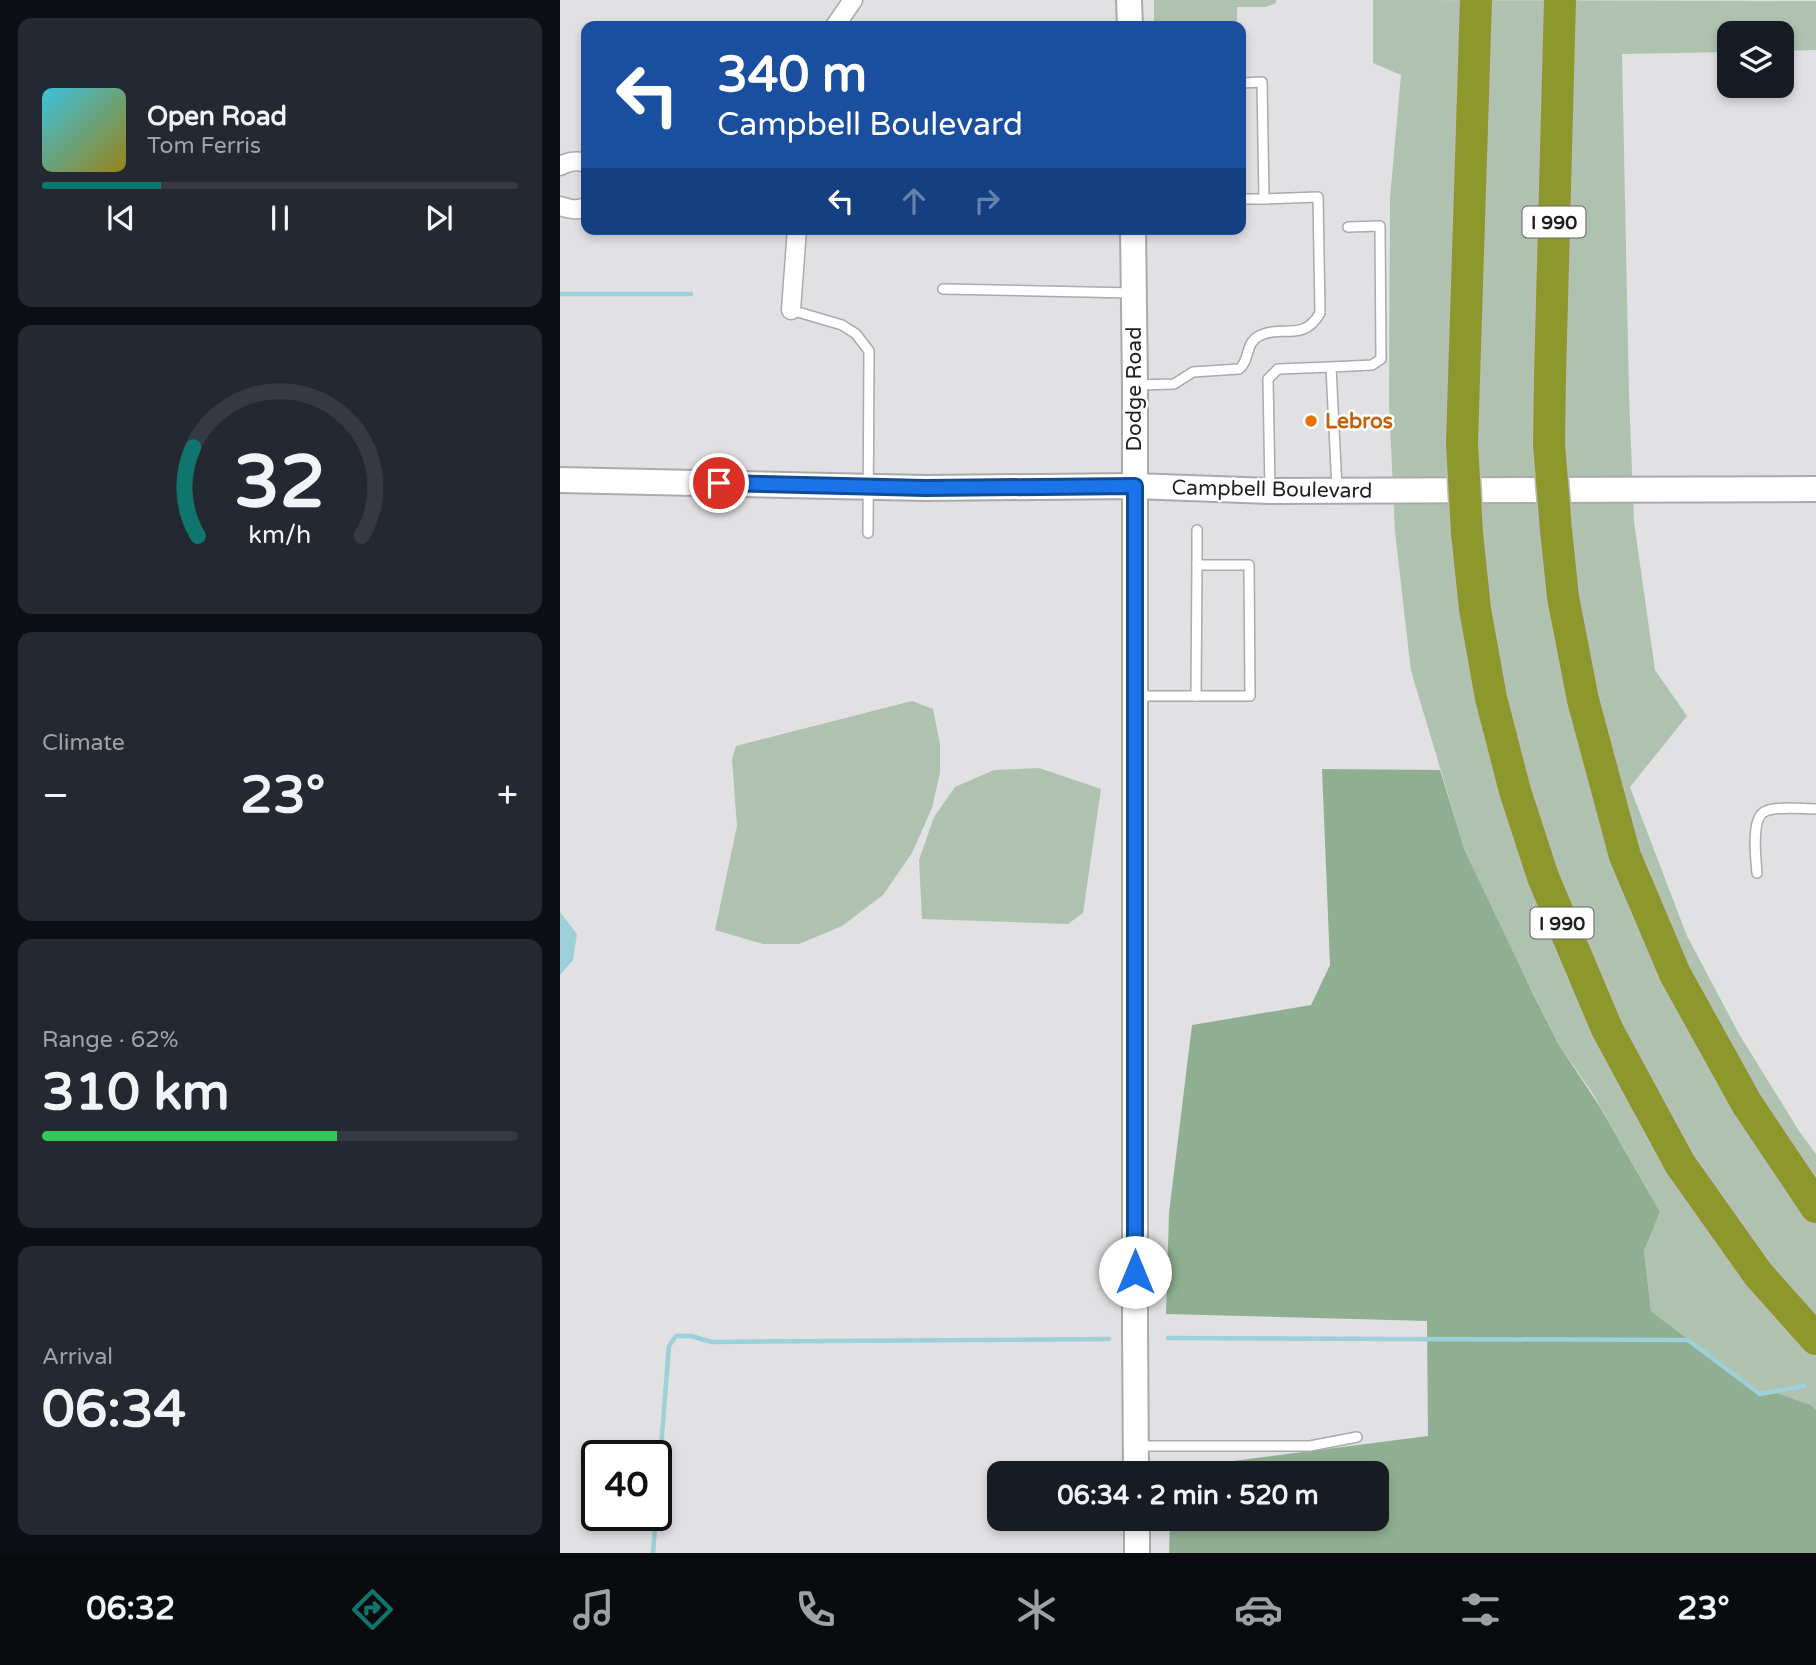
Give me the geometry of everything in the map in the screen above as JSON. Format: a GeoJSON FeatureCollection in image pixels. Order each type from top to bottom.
{"type":"FeatureCollection","features":[{"type":"Feature","properties":{"kind":"highway","name":"I 990"},"geometry":{"type":"LineString","coordinates":[[1476,0],[1462,443],[1466,533],[1479,634],[1515,791],[1543,877],[1607,1029],[1680,1164],[1758,1274],[1816,1339]]}},
{"type":"Feature","properties":{"kind":"highway","name":"I 990"},"geometry":{"type":"LineString","coordinates":[[1560,0],[1549,444],[1563,597],[1583,701],[1625,856],[1675,974],[1747,1104],[1816,1207]]}},
{"type":"Feature","properties":{"kind":"street"},"geometry":{"type":"LineString","coordinates":[[838,21],[853,0]]}},
{"type":"Feature","properties":{"kind":"street"},"geometry":{"type":"LineString","coordinates":[[1129,0],[1130,21]]}},
{"type":"Feature","properties":{"kind":"street"},"geometry":{"type":"LineString","coordinates":[[560,166],[567,162],[581,162]]}},
{"type":"Feature","properties":{"kind":"street"},"geometry":{"type":"LineString","coordinates":[[560,206],[581,208]]}},
{"type":"Feature","properties":{"kind":"street"},"geometry":{"type":"LineString","coordinates":[[791,310],[797,235]]}},
{"type":"Feature","properties":{"kind":"street","name":"Dodge Road"},"geometry":{"type":"LineString","coordinates":[[1133,235],[1136,1461]]}},
{"type":"Feature","properties":{"kind":"street","name":"Campbell Boulevard"},"geometry":{"type":"LineString","coordinates":[[560,480],[925,488],[1135,486],[1270,491],[1816,489]]}},
{"type":"Feature","properties":{"kind":"street"},"geometry":{"type":"LineString","coordinates":[[1137,1531],[1137,1553]]}},
{"type":"Feature","properties":{"kind":"lane"},"geometry":{"type":"LineString","coordinates":[[1246,83],[1262,82],[1264,199]]}},
{"type":"Feature","properties":{"kind":"lane"},"geometry":{"type":"LineString","coordinates":[[1135,384],[1174,384],[1194,372],[1239,369],[1256,336],[1306,329],[1320,313],[1318,197],[1246,199]]}},
{"type":"Feature","properties":{"kind":"lane"},"geometry":{"type":"LineString","coordinates":[[1270,491],[1268,379],[1278,369],[1372,365],[1381,359],[1380,226],[1348,227]]}},
{"type":"Feature","properties":{"kind":"lane"},"geometry":{"type":"LineString","coordinates":[[943,289],[1134,293]]}},
{"type":"Feature","properties":{"kind":"lane"},"geometry":{"type":"LineString","coordinates":[[791,310],[842,326],[856,334],[869,351],[868,533]]}},
{"type":"Feature","properties":{"kind":"lane"},"geometry":{"type":"LineString","coordinates":[[1331,367],[1338,491]]}},
{"type":"Feature","properties":{"kind":"lane"},"geometry":{"type":"LineString","coordinates":[[1196,696],[1197,530]]}},
{"type":"Feature","properties":{"kind":"lane"},"geometry":{"type":"LineString","coordinates":[[1134,696],[1250,696],[1249,565],[1197,565]]}},
{"type":"Feature","properties":{"kind":"lane"},"geometry":{"type":"LineString","coordinates":[[1757,873],[1756,825],[1759,816],[1764,811],[1774,809],[1816,809]]}},
{"type":"Feature","properties":{"kind":"lane"},"geometry":{"type":"LineString","coordinates":[[1136,1446],[1310,1446],[1357,1437]]}},
{"type":"Feature","properties":{"kind":"green space"},"geometry":{"type":"Polygon","coordinates":[[[1154,0],[1276,0],[1276,3],[1266,7],[1237,7],[1237,21],[1154,21],[1154,0]]]}},
{"type":"Feature","properties":{"kind":"green space"},"geometry":{"type":"Polygon","coordinates":[[[1373,0],[1816,1],[1816,50],[1794,51],[1794,21],[1717,21],[1717,52],[1622,54],[1634,522],[1655,670],[1687,716],[1630,787],[1687,936],[1739,1034],[1816,1154],[1816,1410],[1811,1405],[1774,1392],[1760,1394],[1651,1311],[1644,1251],[1660,1212],[1593,1094],[1559,1045],[1465,851],[1411,671],[1395,532],[1389,403],[1390,198],[1401,75],[1373,63],[1373,0]]]}},
{"type":"Feature","properties":{"kind":"green space"},"geometry":{"type":"Polygon","coordinates":[[[912,701],[933,709],[940,744],[940,773],[932,808],[912,853],[883,895],[842,926],[799,944],[763,944],[715,930],[737,826],[732,759],[736,746],[912,701]]]}},
{"type":"Feature","properties":{"kind":"green space"},"geometry":{"type":"Polygon","coordinates":[[[1039,768],[1101,789],[1083,913],[1068,924],[922,919],[919,860],[934,817],[955,787],[994,770],[1039,768]]]}},
{"type":"Feature","properties":{"kind":"green space"},"geometry":{"type":"Polygon","coordinates":[[[1322,769],[1440,770],[1465,851],[1533,994],[1559,1045],[1600,1107],[1660,1212],[1644,1251],[1651,1311],[1760,1394],[1774,1392],[1811,1405],[1816,1410],[1816,1553],[1169,1553],[1170,1531],[1389,1531],[1389,1461],[1233,1461],[1428,1436],[1427,1321],[1166,1314],[1169,1213],[1192,1025],[1311,1005],[1330,965],[1322,769]]]}},
{"type":"Feature","properties":{"kind":"water"},"geometry":{"type":"Polygon","coordinates":[[[560,912],[577,934],[573,960],[560,975],[560,912]]]}},
{"type":"Feature","properties":{"kind":"waterway"},"geometry":{"type":"LineString","coordinates":[[560,294],[691,294]]}},
{"type":"Feature","properties":{"kind":"waterway"},"geometry":{"type":"LineString","coordinates":[[662,1440],[669,1346],[676,1336],[691,1336],[712,1342],[1109,1339]]}},
{"type":"Feature","properties":{"kind":"waterway"},"geometry":{"type":"LineString","coordinates":[[1168,1338],[1688,1340],[1760,1394],[1804,1386]]}},
{"type":"Feature","properties":{"kind":"waterway"},"geometry":{"type":"LineString","coordinates":[[653,1553],[655,1531]]}},
{"type":"Feature","properties":{"kind":"place","name":"Lebros"},"geometry":{"type":"Point","coordinates":[1311,421]}},
{"type":"Feature","properties":{"kind":"route"},"geometry":{"type":"LineString","coordinates":[[719,483],[925,488],[1135,486],[1135,1272]]}}]}
